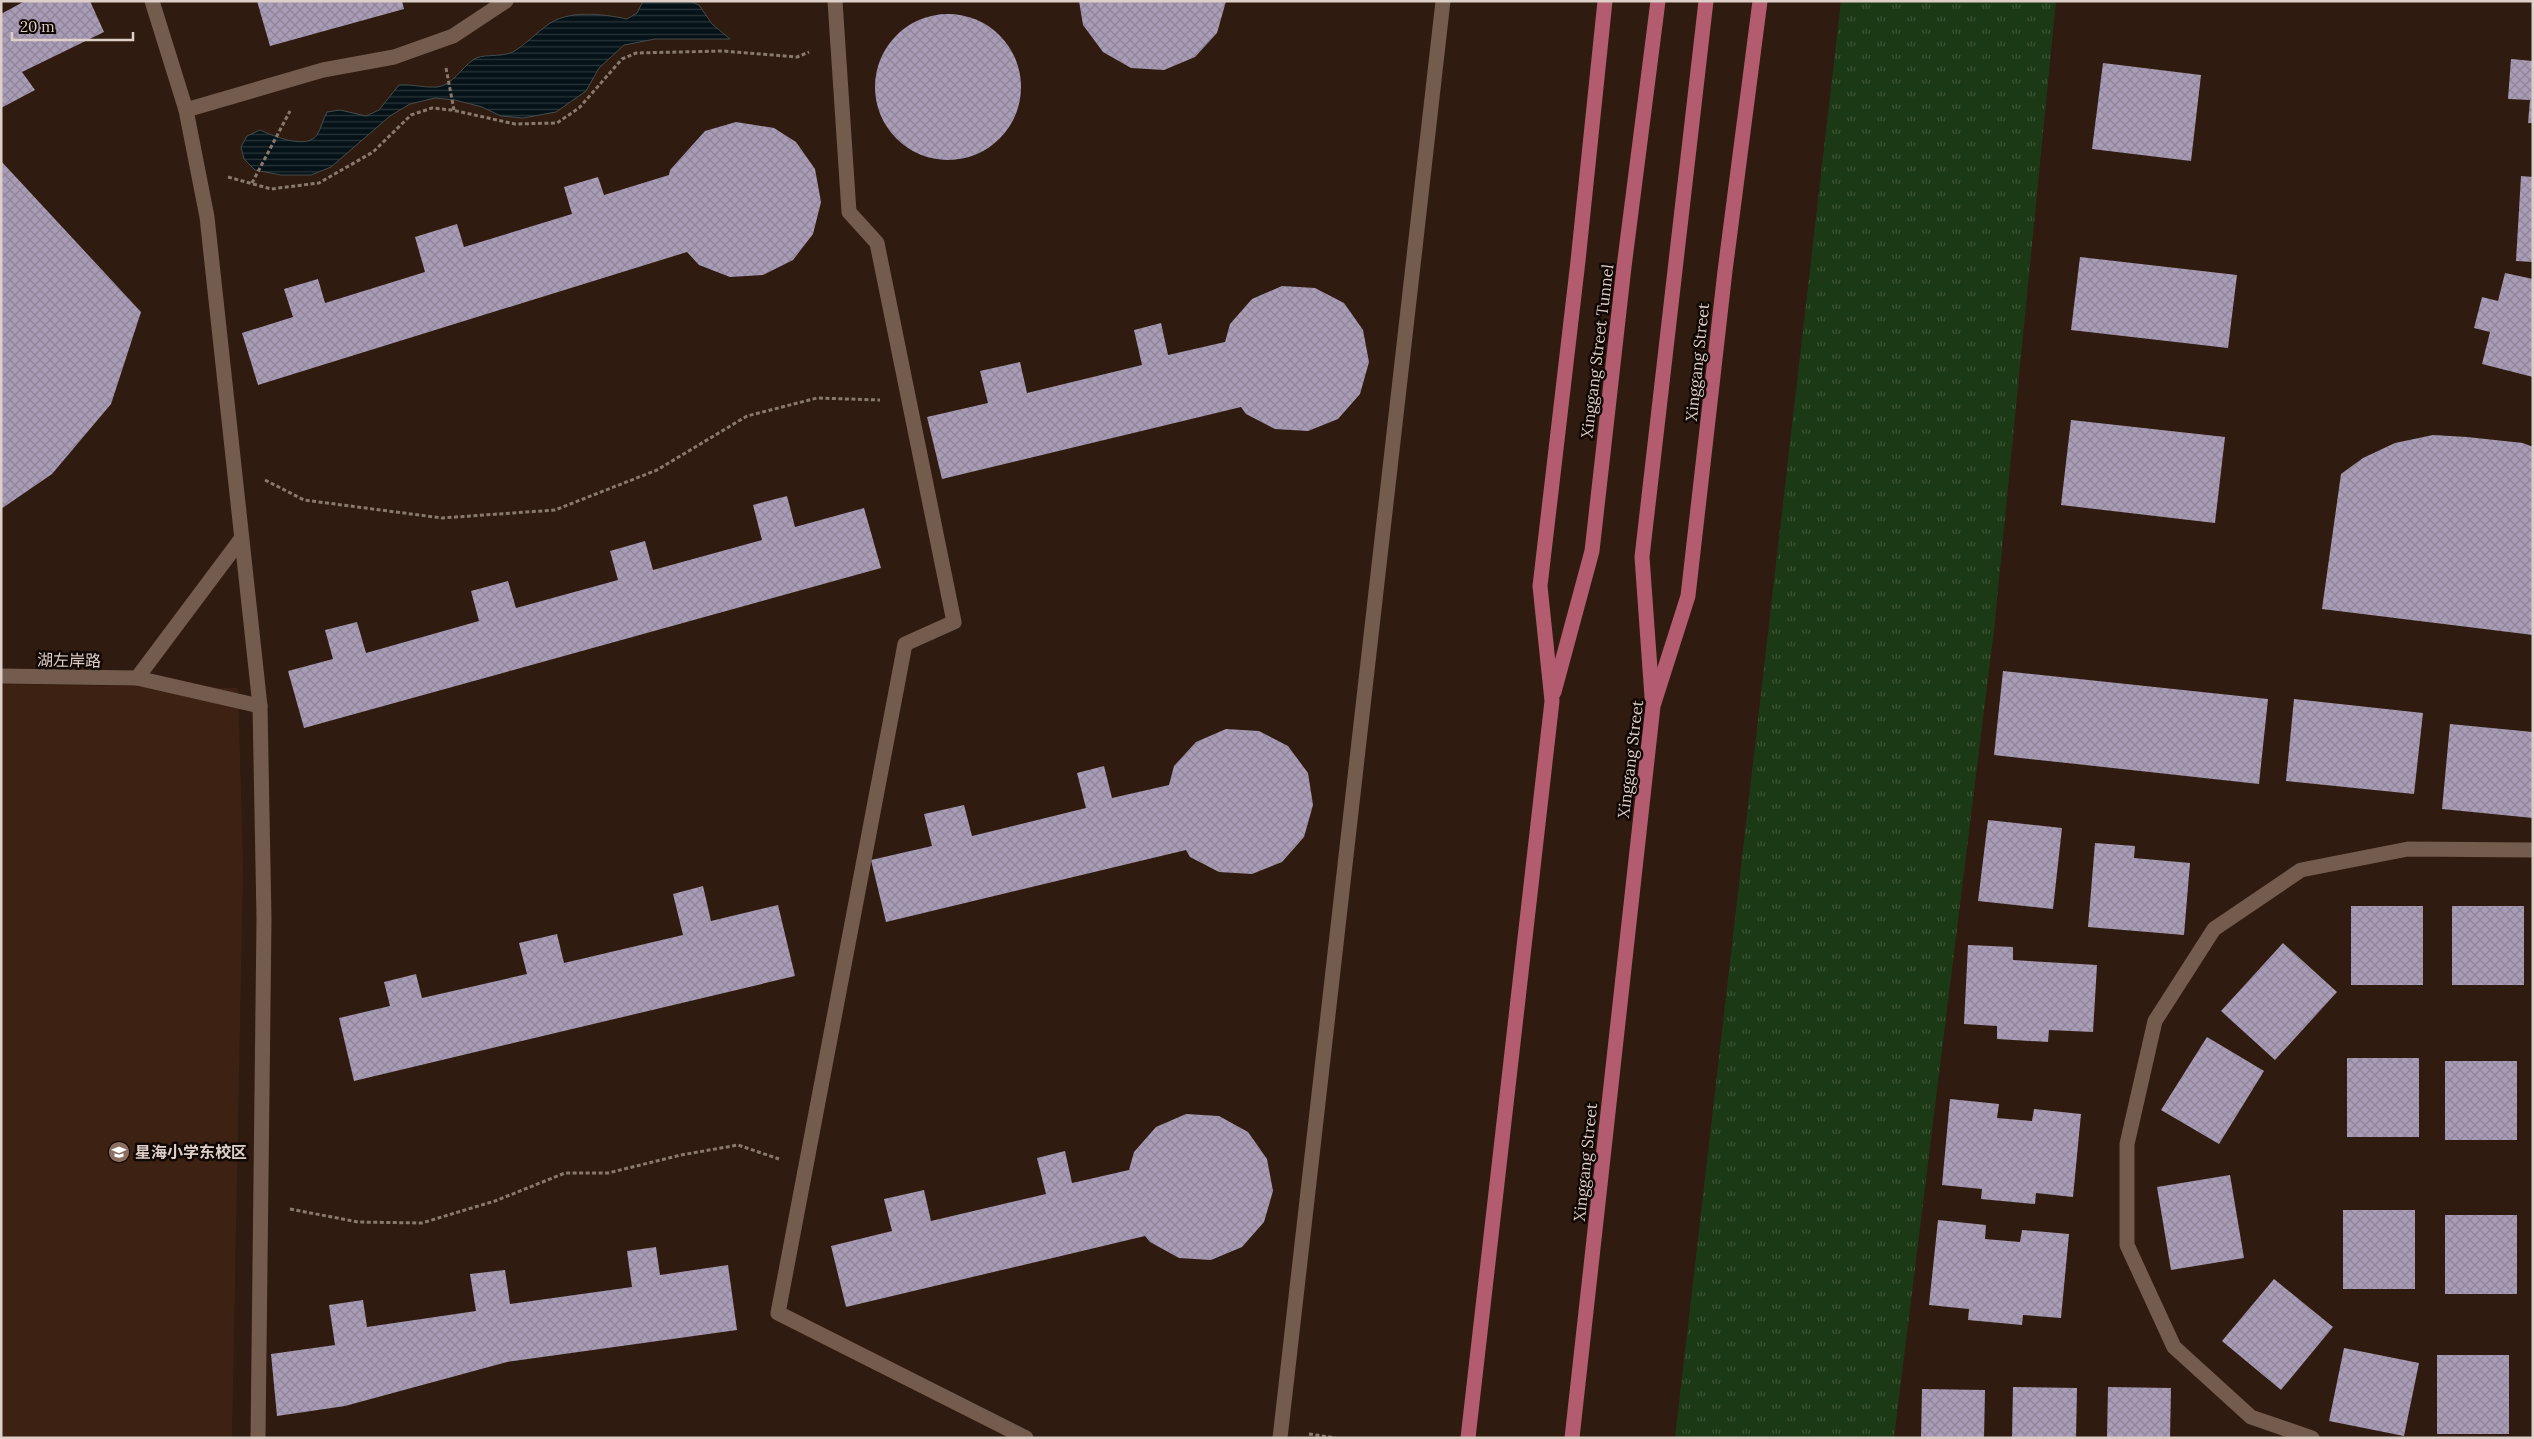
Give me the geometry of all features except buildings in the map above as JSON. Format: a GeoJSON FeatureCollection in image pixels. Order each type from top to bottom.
{"type":"FeatureCollection","features":[{"type":"Feature","properties":{"kind":"main road"},"geometry":{"type":"LineString","coordinates":[[1468,1438],[1552,701],[1540,586],[1578,260],[1605,1]]}},
{"type":"Feature","properties":{"kind":"main road","name":"Xinggang Street Tunnel"},"geometry":{"type":"LineString","coordinates":[[1552,701],[1592,551],[1624,267],[1658,1]]}},
{"type":"Feature","properties":{"kind":"main road"},"geometry":{"type":"LineString","coordinates":[[1653,706],[1642,557],[1706,1]]}},
{"type":"Feature","properties":{"kind":"main road","name":"Xinggang Street"},"geometry":{"type":"LineString","coordinates":[[1572,1438],[1653,706],[1688,596],[1725,271],[1760,1]]}},
{"type":"Feature","properties":{"kind":"street"},"geometry":{"type":"LineString","coordinates":[[152,1],[186,110],[207,217],[260,706],[264,919],[258,1438]]}},
{"type":"Feature","properties":{"kind":"street"},"geometry":{"type":"LineString","coordinates":[[186,110],[323,70],[394,57],[453,36],[506,1]]}},
{"type":"Feature","properties":{"kind":"street"},"geometry":{"type":"LineString","coordinates":[[835,1],[849,212],[877,243],[954,622],[905,644],[778,1313],[1026,1438]]}},
{"type":"Feature","properties":{"kind":"street"},"geometry":{"type":"LineString","coordinates":[[1280,1438],[1443,1]]}},
{"type":"Feature","properties":{"kind":"street"},"geometry":{"type":"LineString","coordinates":[[137,678],[241,539]]}},
{"type":"Feature","properties":{"kind":"street","name":"湖左岸路"},"geometry":{"type":"LineString","coordinates":[[1,676],[137,678],[260,706]]}},
{"type":"Feature","properties":{"kind":"street"},"geometry":{"type":"LineString","coordinates":[[2312,1438],[2251,1417],[2174,1347],[2127,1245],[2127,1144],[2155,1021],[2214,929],[2300,870],[2408,849],[2533,850]]}},
{"type":"Feature","properties":{"kind":"path"},"geometry":{"type":"LineString","coordinates":[[198,173],[236,178],[271,189],[319,183],[373,152],[410,115],[432,108],[454,110],[515,124],[557,123],[578,108],[622,59],[636,53],[723,51],[797,57],[838,41]]}},
{"type":"Feature","properties":{"kind":"path"},"geometry":{"type":"LineString","coordinates":[[446,67],[454,110]]}},
{"type":"Feature","properties":{"kind":"path"},"geometry":{"type":"LineString","coordinates":[[252,184],[278,134]]}},
{"type":"Feature","properties":{"kind":"path"},"geometry":{"type":"LineString","coordinates":[[233,463],[304,500],[442,518],[555,510],[657,470],[746,416],[817,398],[909,401]]}},
{"type":"Feature","properties":{"kind":"path"},"geometry":{"type":"LineString","coordinates":[[262,1204],[358,1222],[422,1223],[494,1201],[565,1173],[608,1173],[681,1155],[738,1145],[805,1169]]}},
{"type":"Feature","properties":{"kind":"shaded area"},"geometry":{"type":"Polygon","coordinates":[[[643,1],[690,1],[699,5],[712,24],[730,39],[655,39],[624,45],[599,68],[586,91],[556,112],[523,118],[501,116],[482,107],[455,100],[435,98],[410,104],[390,116],[331,167],[311,175],[281,175],[255,170],[244,159],[241,147],[247,136],[260,130],[298,142],[312,139],[317,135],[327,112],[340,110],[366,116],[379,110],[399,85],[443,86],[476,58],[513,52],[546,26],[564,17],[585,14],[627,19],[637,13],[643,1]]]}},
{"type":"Feature","properties":{"kind":"shaded area","name":"星海小学东校区"},"geometry":{"type":"Polygon","coordinates":[[[1,684],[238,688],[243,867],[232,1438],[1,1438],[1,684]]]}},
{"type":"Feature","properties":{"kind":"green space"},"geometry":{"type":"Polygon","coordinates":[[[1841,1],[2056,1],[1994,630],[1894,1438],[1675,1438],[1841,1]]]}},
{"type":"Feature","properties":{"kind":"place","name":"星海小学东校区"},"geometry":{"type":"Point","coordinates":[119,1152]}}]}
